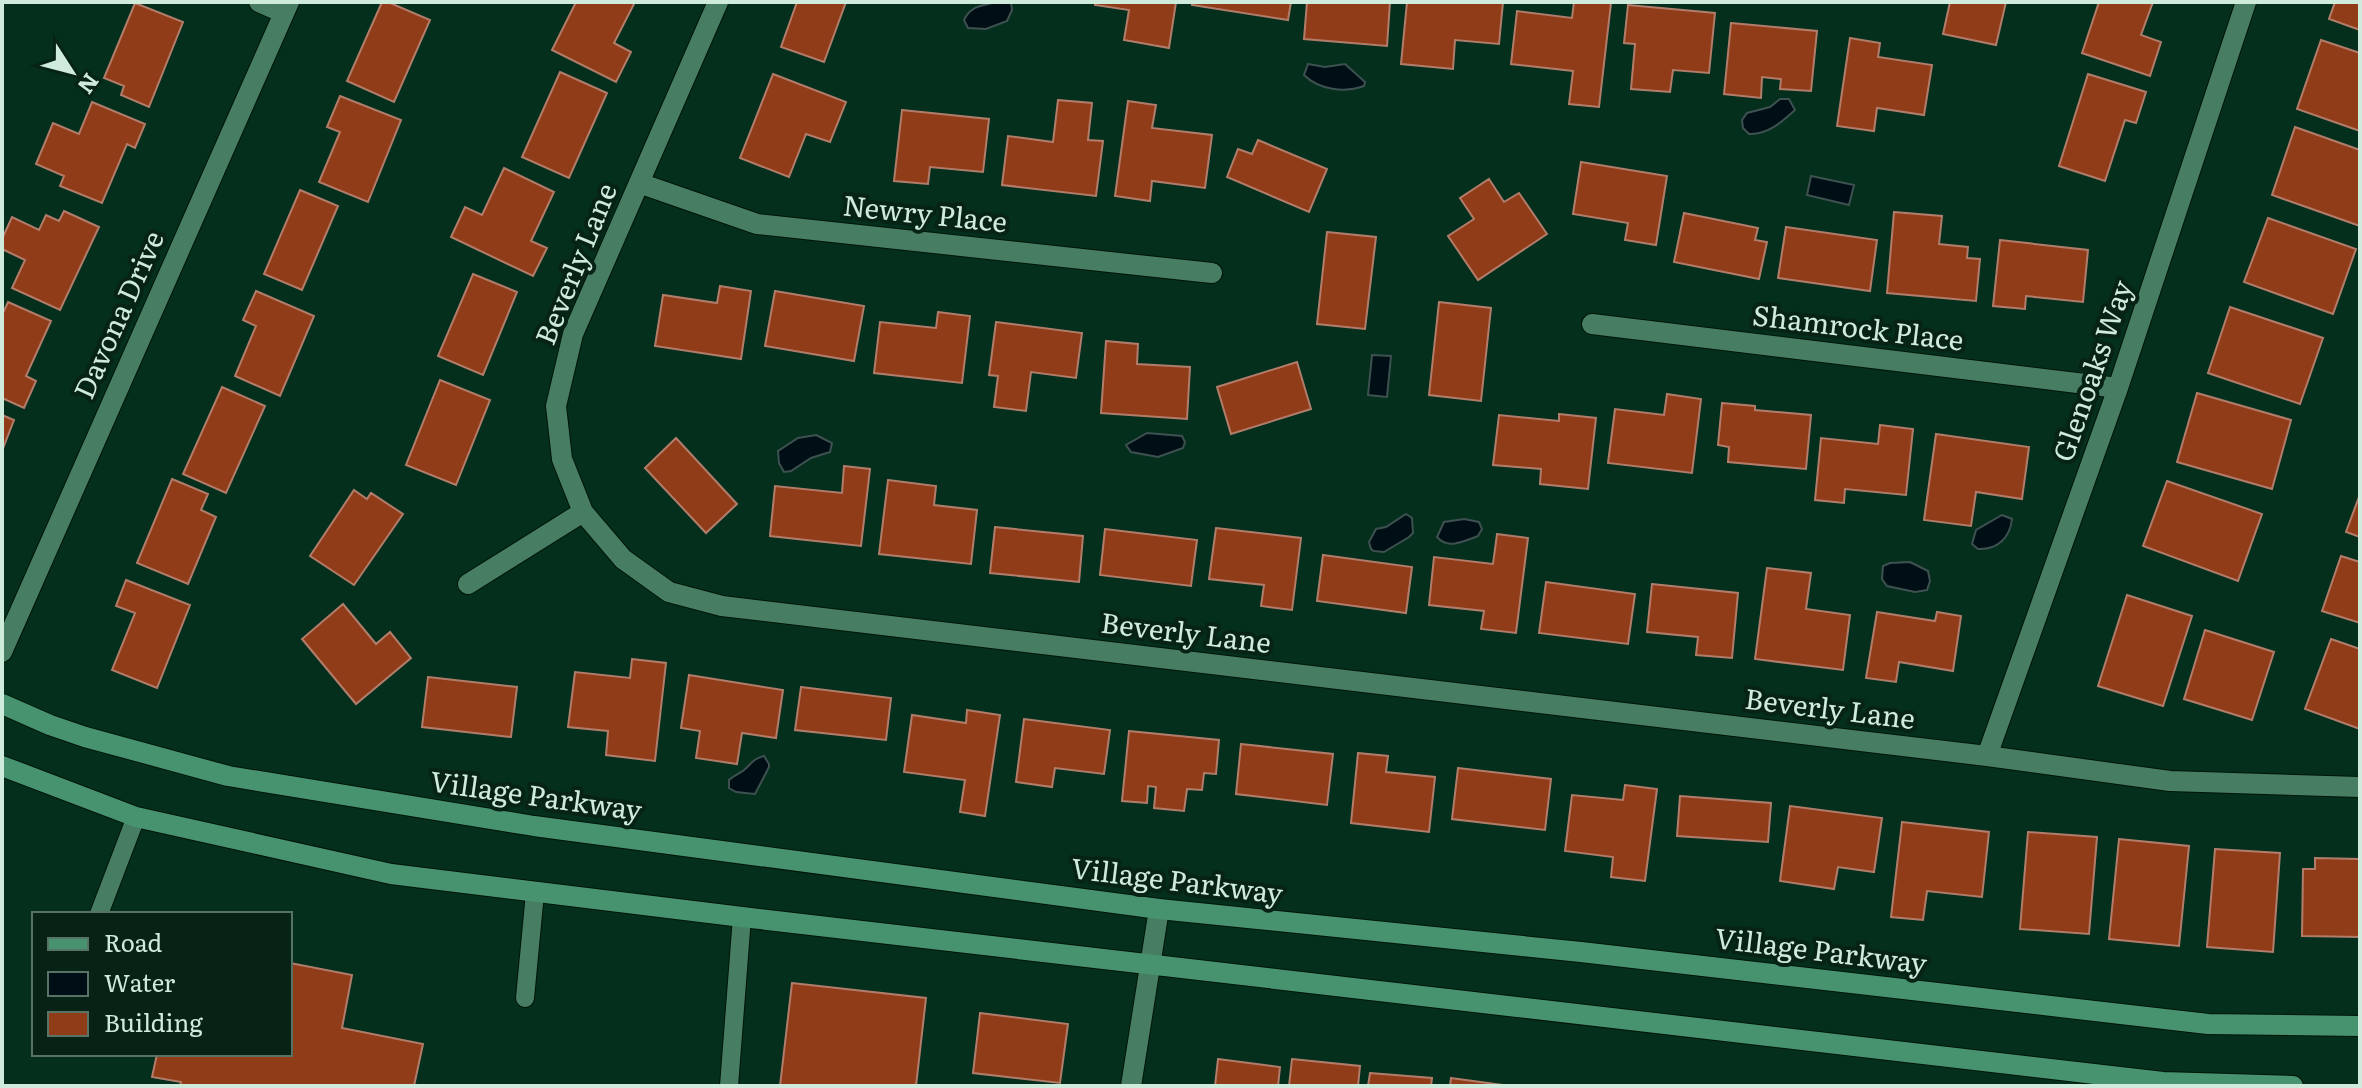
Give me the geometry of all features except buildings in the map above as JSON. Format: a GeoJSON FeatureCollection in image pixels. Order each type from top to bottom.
{"type":"FeatureCollection","features":[{"type":"Feature","properties":{"kind":"street"},"geometry":{"type":"LineString","coordinates":[[259,2],[287,8]]}},
{"type":"Feature","properties":{"kind":"street","name":"Beverly Lane"},"geometry":{"type":"LineString","coordinates":[[718,2],[573,334],[556,406],[562,459],[583,512],[623,559],[669,592],[722,606],[1987,756],[2170,781],[2360,787]]}},
{"type":"Feature","properties":{"kind":"street","name":"Glenoaks Way"},"geometry":{"type":"LineString","coordinates":[[1987,756],[2118,388],[2246,2]]}},
{"type":"Feature","properties":{"kind":"street","name":"Davona Drive"},"geometry":{"type":"LineString","coordinates":[[2,652],[287,8]]}},
{"type":"Feature","properties":{"kind":"street","name":"Newry Place"},"geometry":{"type":"LineString","coordinates":[[639,183],[757,224],[1212,273]]}},
{"type":"Feature","properties":{"kind":"street","name":"Shamrock Place"},"geometry":{"type":"LineString","coordinates":[[1592,324],[2118,388]]}},
{"type":"Feature","properties":{"kind":"street"},"geometry":{"type":"LineString","coordinates":[[468,584],[583,512]]}},
{"type":"Feature","properties":{"kind":"street","name":"Village Parkway"},"geometry":{"type":"LineString","coordinates":[[2,704],[85,737],[228,776],[534,826],[1159,909],[1581,952],[2208,1024],[2360,1026]]}},
{"type":"Feature","properties":{"kind":"street"},"geometry":{"type":"LineString","coordinates":[[2,766],[136,817],[391,874],[2163,1082],[2293,1086]]}},
{"type":"Feature","properties":{"kind":"street"},"geometry":{"type":"LineString","coordinates":[[1131,1086],[1159,909]]}},
{"type":"Feature","properties":{"kind":"lane"},"geometry":{"type":"LineString","coordinates":[[100,912],[136,817]]}},
{"type":"Feature","properties":{"kind":"lane"},"geometry":{"type":"LineString","coordinates":[[525,998],[535,893]]}},
{"type":"Feature","properties":{"kind":"lane"},"geometry":{"type":"LineString","coordinates":[[729,1086],[742,917]]}},
{"type":"Feature","properties":{"kind":"water"},"geometry":{"type":"Polygon","coordinates":[[[995,2],[1011,2],[1012,10],[1007,21],[986,29],[968,28],[964,20],[970,12],[995,2]]]}},
{"type":"Feature","properties":{"kind":"water"},"geometry":{"type":"Polygon","coordinates":[[[1308,64],[1325,67],[1345,64],[1365,82],[1364,86],[1341,90],[1317,84],[1304,75],[1308,64]]]}},
{"type":"Feature","properties":{"kind":"water"},"geometry":{"type":"Polygon","coordinates":[[[1780,99],[1789,99],[1795,110],[1785,119],[1756,134],[1749,134],[1743,128],[1742,120],[1747,113],[1770,107],[1780,99]]]}},
{"type":"Feature","properties":{"kind":"water"},"geometry":{"type":"Polygon","coordinates":[[[1811,176],[1854,185],[1849,205],[1807,195],[1811,176]]]}},
{"type":"Feature","properties":{"kind":"water"},"geometry":{"type":"Polygon","coordinates":[[[1372,355],[1391,356],[1387,397],[1368,395],[1372,355]]]}},
{"type":"Feature","properties":{"kind":"water"},"geometry":{"type":"Polygon","coordinates":[[[1147,433],[1182,436],[1185,442],[1183,448],[1158,457],[1131,452],[1126,445],[1147,433]]]}},
{"type":"Feature","properties":{"kind":"water"},"geometry":{"type":"Polygon","coordinates":[[[816,435],[832,443],[830,452],[784,472],[778,451],[798,438],[816,435]]]}},
{"type":"Feature","properties":{"kind":"water"},"geometry":{"type":"Polygon","coordinates":[[[1406,514],[1412,518],[1413,533],[1409,537],[1384,552],[1371,549],[1369,542],[1376,529],[1386,527],[1406,514]]]}},
{"type":"Feature","properties":{"kind":"water"},"geometry":{"type":"Polygon","coordinates":[[[2002,515],[2012,519],[2009,532],[2001,542],[1985,549],[1978,549],[1972,544],[1976,530],[2002,515]]]}},
{"type":"Feature","properties":{"kind":"water"},"geometry":{"type":"Polygon","coordinates":[[[1464,519],[1479,522],[1482,529],[1478,536],[1451,544],[1437,537],[1444,522],[1464,519]]]}},
{"type":"Feature","properties":{"kind":"water"},"geometry":{"type":"Polygon","coordinates":[[[1910,562],[1928,571],[1930,581],[1927,590],[1915,592],[1887,586],[1882,579],[1883,566],[1910,562]]]}},
{"type":"Feature","properties":{"kind":"water"},"geometry":{"type":"Polygon","coordinates":[[[764,756],[769,767],[755,794],[729,788],[729,780],[764,756]]]}}]}
